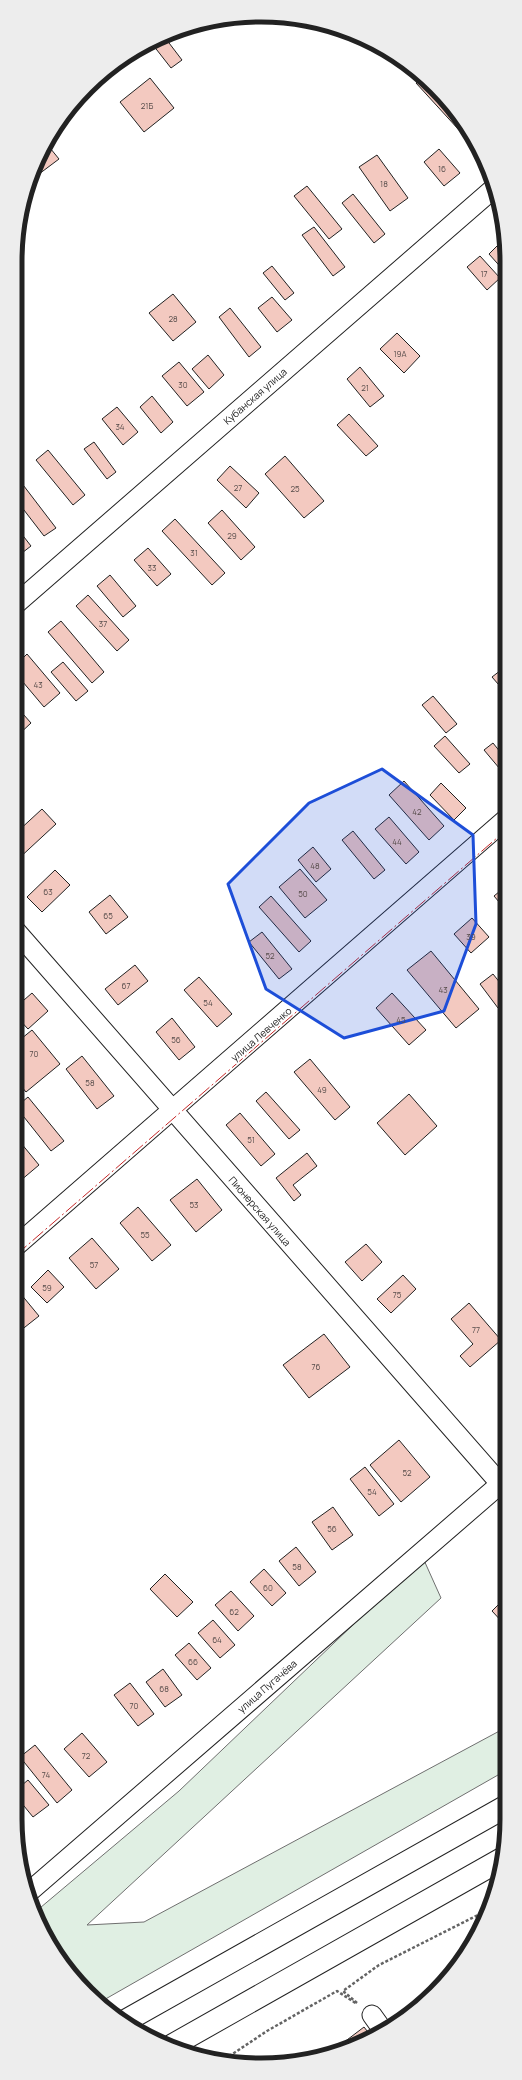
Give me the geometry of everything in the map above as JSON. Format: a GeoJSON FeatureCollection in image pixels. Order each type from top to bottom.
{"type":"FeatureCollection","features":[{"type":"Feature","properties":{"kind":"highway"},"geometry":{"type":"LineString","coordinates":[[129,2019],[500,1810]]}},
{"type":"Feature","properties":{"kind":"highway"},"geometry":{"type":"LineString","coordinates":[[177,2043],[496,1863]]}},
{"type":"Feature","properties":{"kind":"street","name":"Кубанская улица"},"geometry":{"type":"LineString","coordinates":[[22,599],[490,192]]}},
{"type":"Feature","properties":{"kind":"street","name":"улица Левченко"},"geometry":{"type":"LineString","coordinates":[[22,1241],[173,1111],[500,824]]}},
{"type":"Feature","properties":{"kind":"street","name":"Пионерская улица"},"geometry":{"type":"LineString","coordinates":[[22,938],[500,1482]]}},
{"type":"Feature","properties":{"kind":"street","name":"улица Пугачёва"},"geometry":{"type":"LineString","coordinates":[[33,1890],[500,1488]]}},
{"type":"Feature","properties":{"kind":"path"},"geometry":{"type":"LineString","coordinates":[[230,2056],[267,2031],[337,1991],[343,1991],[379,1965],[480,1914]]}},
{"type":"Feature","properties":{"kind":"path"},"geometry":{"type":"LineString","coordinates":[[337,1991],[377,2022]]}},
{"type":"Feature","properties":{"kind":"path"},"geometry":{"type":"LineString","coordinates":[[343,1991],[377,2022]]}},
{"type":"Feature","properties":{"kind":"highlighted area"},"geometry":{"type":"Polygon","coordinates":[[[382,769],[473,835],[476,924],[444,1011],[344,1038],[266,989],[228,884],[309,803],[382,769]]]}},
{"type":"Feature","properties":{"kind":"green space"},"geometry":{"type":"Polygon","coordinates":[[[423,1558],[441,1598],[87,1925],[144,1922],[500,1731],[500,1774],[104,2000],[81,1977],[62,1952],[39,1908],[179,1791],[423,1558]]]}},
{"type":"Feature","properties":{"kind":"building"},"geometry":{"type":"Polygon","coordinates":[[[168,41],[182,60],[171,68],[155,47],[168,41]]]}},
{"type":"Feature","properties":{"kind":"building"},"geometry":{"type":"Polygon","coordinates":[[[150,78],[174,108],[144,132],[120,102],[150,78]]]}},
{"type":"Feature","properties":{"kind":"building"},"geometry":{"type":"Polygon","coordinates":[[[419,81],[441,103],[460,129],[459,130],[416,83],[419,81]]]}},
{"type":"Feature","properties":{"kind":"building"},"geometry":{"type":"Polygon","coordinates":[[[50,148],[59,159],[38,174],[50,148]]]}},
{"type":"Feature","properties":{"kind":"building"},"geometry":{"type":"Polygon","coordinates":[[[439,149],[460,173],[444,186],[424,162],[439,149]]]}},
{"type":"Feature","properties":{"kind":"building"},"geometry":{"type":"Polygon","coordinates":[[[377,155],[408,198],[390,211],[359,167],[377,155]]]}},
{"type":"Feature","properties":{"kind":"building"},"geometry":{"type":"Polygon","coordinates":[[[307,186],[342,229],[329,239],[294,196],[307,186]]]}},
{"type":"Feature","properties":{"kind":"building"},"geometry":{"type":"Polygon","coordinates":[[[353,194],[385,234],[374,243],[342,203],[353,194]]]}},
{"type":"Feature","properties":{"kind":"building"},"geometry":{"type":"Polygon","coordinates":[[[314,227],[345,267],[333,276],[302,235],[314,227]]]}},
{"type":"Feature","properties":{"kind":"building"},"geometry":{"type":"Polygon","coordinates":[[[497,246],[499,248],[500,266],[489,254],[497,246]]]}},
{"type":"Feature","properties":{"kind":"building"},"geometry":{"type":"Polygon","coordinates":[[[480,256],[500,278],[487,290],[467,267],[480,256]]]}},
{"type":"Feature","properties":{"kind":"building"},"geometry":{"type":"Polygon","coordinates":[[[272,266],[294,293],[285,300],[263,273],[272,266]]]}},
{"type":"Feature","properties":{"kind":"building"},"geometry":{"type":"Polygon","coordinates":[[[173,294],[196,322],[173,341],[149,313],[173,294]]]}},
{"type":"Feature","properties":{"kind":"building"},"geometry":{"type":"Polygon","coordinates":[[[272,297],[292,320],[277,332],[258,308],[272,297]]]}},
{"type":"Feature","properties":{"kind":"building"},"geometry":{"type":"Polygon","coordinates":[[[230,308],[261,347],[249,357],[219,317],[230,308]]]}},
{"type":"Feature","properties":{"kind":"building"},"geometry":{"type":"Polygon","coordinates":[[[397,333],[420,356],[404,373],[380,349],[397,333]]]}},
{"type":"Feature","properties":{"kind":"building"},"geometry":{"type":"Polygon","coordinates":[[[208,355],[224,375],[209,389],[192,369],[208,355]]]}},
{"type":"Feature","properties":{"kind":"building"},"geometry":{"type":"Polygon","coordinates":[[[179,362],[204,392],[187,406],[162,376],[179,362]]]}},
{"type":"Feature","properties":{"kind":"building"},"geometry":{"type":"Polygon","coordinates":[[[360,367],[384,396],[370,407],[347,379],[360,367]]]}},
{"type":"Feature","properties":{"kind":"building"},"geometry":{"type":"Polygon","coordinates":[[[152,396],[173,422],[161,433],[140,407],[152,396]]]}},
{"type":"Feature","properties":{"kind":"building"},"geometry":{"type":"Polygon","coordinates":[[[117,407],[138,432],[123,445],[102,419],[117,407]]]}},
{"type":"Feature","properties":{"kind":"building"},"geometry":{"type":"Polygon","coordinates":[[[349,414],[378,446],[366,456],[337,425],[349,414]]]}},
{"type":"Feature","properties":{"kind":"building"},"geometry":{"type":"Polygon","coordinates":[[[94,442],[116,472],[107,479],[84,449],[94,442]]]}},
{"type":"Feature","properties":{"kind":"building"},"geometry":{"type":"Polygon","coordinates":[[[48,450],[85,495],[73,505],[36,460],[48,450]]]}},
{"type":"Feature","properties":{"kind":"building"},"geometry":{"type":"Polygon","coordinates":[[[285,456],[324,501],[304,518],[265,474],[285,456]]]}},
{"type":"Feature","properties":{"kind":"building"},"geometry":{"type":"Polygon","coordinates":[[[230,466],[259,493],[246,508],[217,480],[230,466]]]}},
{"type":"Feature","properties":{"kind":"building"},"geometry":{"type":"Polygon","coordinates":[[[22,484],[56,528],[44,536],[22,507],[22,484]]]}},
{"type":"Feature","properties":{"kind":"building"},"geometry":{"type":"Polygon","coordinates":[[[222,510],[255,547],[241,560],[208,523],[222,510]]]}},
{"type":"Feature","properties":{"kind":"building"},"geometry":{"type":"Polygon","coordinates":[[[175,519],[225,573],[212,585],[162,531],[175,519]]]}},
{"type":"Feature","properties":{"kind":"building"},"geometry":{"type":"Polygon","coordinates":[[[22,534],[31,546],[22,553],[22,534]]]}},
{"type":"Feature","properties":{"kind":"building"},"geometry":{"type":"Polygon","coordinates":[[[148,548],[171,574],[157,586],[134,560],[148,548]]]}},
{"type":"Feature","properties":{"kind":"building"},"geometry":{"type":"Polygon","coordinates":[[[110,575],[136,606],[123,617],[97,586],[110,575]]]}},
{"type":"Feature","properties":{"kind":"building"},"geometry":{"type":"Polygon","coordinates":[[[88,595],[129,640],[117,651],[76,606],[88,595]]]}},
{"type":"Feature","properties":{"kind":"building"},"geometry":{"type":"Polygon","coordinates":[[[61,621],[104,672],[92,683],[48,632],[61,621]]]}},
{"type":"Feature","properties":{"kind":"building"},"geometry":{"type":"Polygon","coordinates":[[[27,654],[60,693],[44,707],[22,681],[22,659],[27,654]]]}},
{"type":"Feature","properties":{"kind":"building"},"geometry":{"type":"Polygon","coordinates":[[[63,662],[88,691],[76,701],[51,672],[63,662]]]}},
{"type":"Feature","properties":{"kind":"building"},"geometry":{"type":"Polygon","coordinates":[[[500,671],[500,686],[492,677],[500,671]]]}},
{"type":"Feature","properties":{"kind":"building"},"geometry":{"type":"Polygon","coordinates":[[[433,696],[457,724],[446,733],[422,705],[433,696]]]}},
{"type":"Feature","properties":{"kind":"building"},"geometry":{"type":"Polygon","coordinates":[[[22,713],[31,723],[22,731],[22,713]]]}},
{"type":"Feature","properties":{"kind":"building"},"geometry":{"type":"Polygon","coordinates":[[[445,736],[470,764],[459,773],[434,746],[445,736]]]}},
{"type":"Feature","properties":{"kind":"building"},"geometry":{"type":"Polygon","coordinates":[[[493,743],[500,752],[500,769],[484,750],[493,743]]]}},
{"type":"Feature","properties":{"kind":"building"},"geometry":{"type":"Polygon","coordinates":[[[404,781],[444,826],[429,840],[389,795],[404,781]]]}},
{"type":"Feature","properties":{"kind":"building"},"geometry":{"type":"Polygon","coordinates":[[[441,783],[466,808],[454,820],[430,795],[441,783]]]}},
{"type":"Feature","properties":{"kind":"building"},"geometry":{"type":"Polygon","coordinates":[[[42,809],[56,824],[22,855],[22,827],[42,809]]]}},
{"type":"Feature","properties":{"kind":"building"},"geometry":{"type":"Polygon","coordinates":[[[389,817],[419,852],[406,864],[375,829],[389,817]]]}},
{"type":"Feature","properties":{"kind":"building"},"geometry":{"type":"Polygon","coordinates":[[[353,831],[385,870],[374,879],[342,840],[353,831]]]}},
{"type":"Feature","properties":{"kind":"building"},"geometry":{"type":"Polygon","coordinates":[[[313,847],[331,869],[316,882],[298,860],[313,847]]]}},
{"type":"Feature","properties":{"kind":"building"},"geometry":{"type":"Polygon","coordinates":[[[300,869],[327,900],[305,918],[279,887],[300,869]]]}},
{"type":"Feature","properties":{"kind":"building"},"geometry":{"type":"Polygon","coordinates":[[[55,870],[70,885],[42,912],[27,897],[55,870]]]}},
{"type":"Feature","properties":{"kind":"building"},"geometry":{"type":"Polygon","coordinates":[[[500,891],[500,903],[494,896],[500,891]]]}},
{"type":"Feature","properties":{"kind":"building"},"geometry":{"type":"Polygon","coordinates":[[[110,895],[128,917],[106,934],[89,912],[110,895]]]}},
{"type":"Feature","properties":{"kind":"building"},"geometry":{"type":"Polygon","coordinates":[[[271,896],[311,941],[299,952],[259,907],[271,896]]]}},
{"type":"Feature","properties":{"kind":"building"},"geometry":{"type":"Polygon","coordinates":[[[472,918],[489,937],[471,953],[454,934],[472,918]]]}},
{"type":"Feature","properties":{"kind":"building"},"geometry":{"type":"Polygon","coordinates":[[[262,932],[292,969],[279,979],[249,942],[262,932]]]}},
{"type":"Feature","properties":{"kind":"building"},"geometry":{"type":"Polygon","coordinates":[[[431,951],[479,1009],[456,1028],[407,970],[431,951]]]}},
{"type":"Feature","properties":{"kind":"building"},"geometry":{"type":"Polygon","coordinates":[[[135,965],[148,981],[118,1005],[105,989],[135,965]]]}},
{"type":"Feature","properties":{"kind":"building"},"geometry":{"type":"Polygon","coordinates":[[[493,974],[500,983],[500,1006],[498,1008],[480,984],[493,974]]]}},
{"type":"Feature","properties":{"kind":"building"},"geometry":{"type":"Polygon","coordinates":[[[199,977],[232,1014],[217,1027],[184,990],[199,977]]]}},
{"type":"Feature","properties":{"kind":"building"},"geometry":{"type":"Polygon","coordinates":[[[32,993],[48,1011],[28,1029],[22,1022],[22,1002],[32,993]]]}},
{"type":"Feature","properties":{"kind":"building"},"geometry":{"type":"Polygon","coordinates":[[[392,993],[426,1030],[409,1045],[376,1008],[392,993]]]}},
{"type":"Feature","properties":{"kind":"building"},"geometry":{"type":"Polygon","coordinates":[[[172,1018],[195,1047],[179,1060],[156,1032],[172,1018]]]}},
{"type":"Feature","properties":{"kind":"building"},"geometry":{"type":"Polygon","coordinates":[[[32,1030],[60,1064],[26,1092],[22,1087],[22,1038],[32,1030]]]}},
{"type":"Feature","properties":{"kind":"building"},"geometry":{"type":"Polygon","coordinates":[[[82,1056],[114,1096],[97,1109],[66,1069],[82,1056]]]}},
{"type":"Feature","properties":{"kind":"building"},"geometry":{"type":"Polygon","coordinates":[[[310,1059],[350,1107],[335,1120],[294,1072],[310,1059]]]}},
{"type":"Feature","properties":{"kind":"building"},"geometry":{"type":"Polygon","coordinates":[[[266,1092],[300,1130],[289,1139],[256,1101],[266,1092]]]}},
{"type":"Feature","properties":{"kind":"building"},"geometry":{"type":"Polygon","coordinates":[[[409,1094],[437,1126],[405,1155],[377,1123],[409,1094]]]}},
{"type":"Feature","properties":{"kind":"building"},"geometry":{"type":"Polygon","coordinates":[[[28,1097],[64,1141],[51,1151],[22,1115],[22,1102],[28,1097]]]}},
{"type":"Feature","properties":{"kind":"building"},"geometry":{"type":"Polygon","coordinates":[[[240,1113],[275,1154],[261,1166],[226,1125],[240,1113]]]}},
{"type":"Feature","properties":{"kind":"building"},"geometry":{"type":"Polygon","coordinates":[[[22,1144],[39,1165],[22,1179],[22,1144]]]}},
{"type":"Feature","properties":{"kind":"building"},"geometry":{"type":"Polygon","coordinates":[[[307,1153],[317,1166],[293,1185],[301,1195],[294,1201],[276,1178],[307,1153]]]}},
{"type":"Feature","properties":{"kind":"building"},"geometry":{"type":"Polygon","coordinates":[[[197,1179],[222,1210],[196,1232],[170,1200],[197,1179]]]}},
{"type":"Feature","properties":{"kind":"building"},"geometry":{"type":"Polygon","coordinates":[[[138,1207],[171,1245],[152,1261],[120,1223],[138,1207]]]}},
{"type":"Feature","properties":{"kind":"building"},"geometry":{"type":"Polygon","coordinates":[[[92,1238],[119,1269],[96,1289],[69,1258],[92,1238]]]}},
{"type":"Feature","properties":{"kind":"building"},"geometry":{"type":"Polygon","coordinates":[[[366,1244],[382,1262],[362,1281],[345,1262],[366,1244]]]}},
{"type":"Feature","properties":{"kind":"building"},"geometry":{"type":"Polygon","coordinates":[[[48,1270],[64,1287],[47,1303],[31,1287],[48,1270]]]}},
{"type":"Feature","properties":{"kind":"building"},"geometry":{"type":"Polygon","coordinates":[[[403,1275],[416,1289],[391,1313],[377,1299],[403,1275]]]}},
{"type":"Feature","properties":{"kind":"building"},"geometry":{"type":"Polygon","coordinates":[[[22,1295],[39,1316],[22,1329],[22,1295]]]}},
{"type":"Feature","properties":{"kind":"building"},"geometry":{"type":"Polygon","coordinates":[[[469,1303],[500,1339],[500,1341],[470,1367],[460,1356],[473,1344],[451,1319],[469,1303]]]}},
{"type":"Feature","properties":{"kind":"building"},"geometry":{"type":"Polygon","coordinates":[[[324,1334],[350,1367],[309,1398],[283,1365],[324,1334]]]}},
{"type":"Feature","properties":{"kind":"building"},"geometry":{"type":"Polygon","coordinates":[[[399,1440],[430,1477],[401,1502],[370,1465],[399,1440]]]}},
{"type":"Feature","properties":{"kind":"building"},"geometry":{"type":"Polygon","coordinates":[[[365,1467],[394,1504],[379,1516],[350,1479],[365,1467]]]}},
{"type":"Feature","properties":{"kind":"building"},"geometry":{"type":"Polygon","coordinates":[[[333,1507],[353,1535],[332,1550],[312,1522],[333,1507]]]}},
{"type":"Feature","properties":{"kind":"building"},"geometry":{"type":"Polygon","coordinates":[[[296,1547],[316,1572],[299,1586],[279,1561],[296,1547]]]}},
{"type":"Feature","properties":{"kind":"building"},"geometry":{"type":"Polygon","coordinates":[[[264,1569],[286,1593],[272,1606],[250,1582],[264,1569]]]}},
{"type":"Feature","properties":{"kind":"building"},"geometry":{"type":"Polygon","coordinates":[[[165,1574],[193,1602],[177,1617],[150,1589],[165,1574]]]}},
{"type":"Feature","properties":{"kind":"building"},"geometry":{"type":"Polygon","coordinates":[[[231,1591],[254,1616],[238,1631],[215,1605],[231,1591]]]}},
{"type":"Feature","properties":{"kind":"building"},"geometry":{"type":"Polygon","coordinates":[[[500,1603],[500,1620],[492,1611],[500,1603]]]}},
{"type":"Feature","properties":{"kind":"building"},"geometry":{"type":"Polygon","coordinates":[[[213,1620],[235,1645],[220,1658],[198,1633],[213,1620]]]}},
{"type":"Feature","properties":{"kind":"building"},"geometry":{"type":"Polygon","coordinates":[[[189,1643],[211,1668],[197,1680],[175,1655],[189,1643]]]}},
{"type":"Feature","properties":{"kind":"building"},"geometry":{"type":"Polygon","coordinates":[[[163,1669],[182,1695],[165,1707],[146,1682],[163,1669]]]}},
{"type":"Feature","properties":{"kind":"building"},"geometry":{"type":"Polygon","coordinates":[[[130,1683],[154,1714],[138,1726],[114,1695],[130,1683]]]}},
{"type":"Feature","properties":{"kind":"building"},"geometry":{"type":"Polygon","coordinates":[[[82,1733],[107,1762],[89,1777],[64,1749],[82,1733]]]}},
{"type":"Feature","properties":{"kind":"building"},"geometry":{"type":"Polygon","coordinates":[[[35,1745],[72,1790],[57,1803],[22,1759],[22,1755],[35,1745]]]}},
{"type":"Feature","properties":{"kind":"building"},"geometry":{"type":"Polygon","coordinates":[[[28,1780],[49,1805],[33,1817],[22,1804],[22,1785],[28,1780]]]}},
{"type":"Feature","properties":{"kind":"building"},"geometry":{"type":"Polygon","coordinates":[[[364,2027],[368,2032],[352,2040],[342,2043],[364,2027]]]}},
{"type":"Feature","properties":{"kind":"power"},"geometry":{"type":"LineString","coordinates":[[22,1250],[500,835]]}}]}
